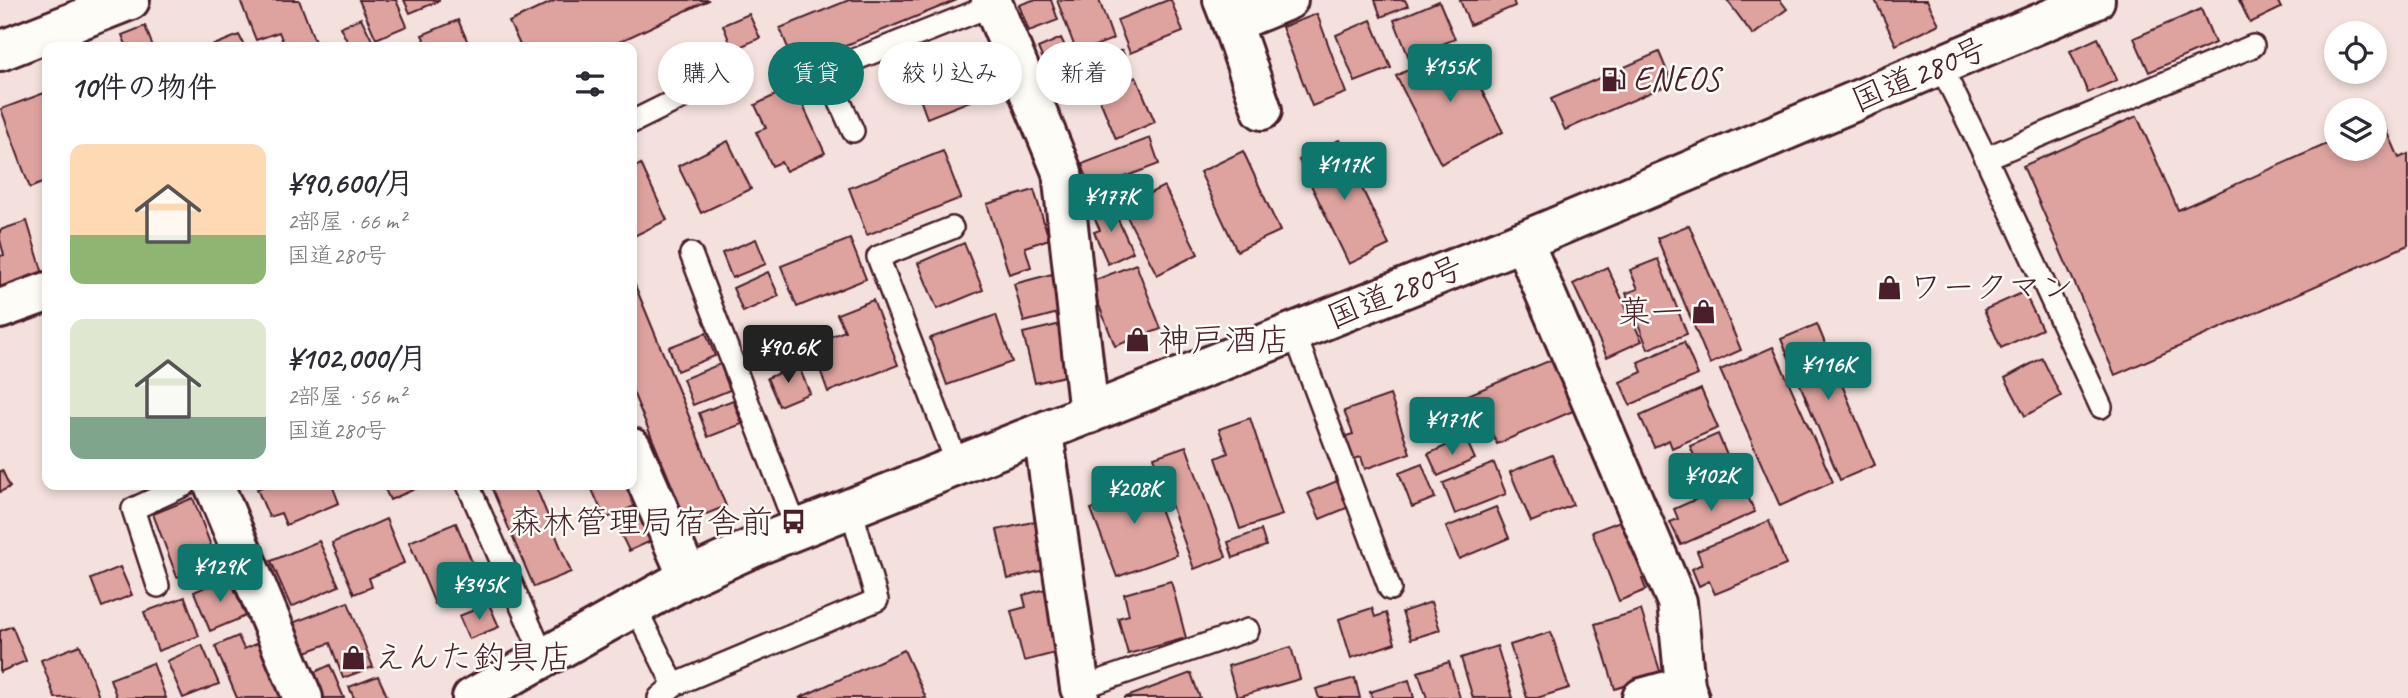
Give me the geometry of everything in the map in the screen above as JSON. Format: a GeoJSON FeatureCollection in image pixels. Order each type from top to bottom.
{"type":"FeatureCollection","features":[{"type":"Feature","properties":{"kind":"main road"},"geometry":{"type":"LineString","coordinates":[[52,42],[130,0]]}},
{"type":"Feature","properties":{"kind":"main road"},"geometry":{"type":"LineString","coordinates":[[1262,110],[1227,11],[1288,0]]}},
{"type":"Feature","properties":{"kind":"main road","name":"国道280号"},"geometry":{"type":"LineString","coordinates":[[472,698],[688,577],[797,530],[1523,241],[2095,0]]}},
{"type":"Feature","properties":{"kind":"main road"},"geometry":{"type":"LineString","coordinates":[[992,2],[1062,172],[1089,414]]}},
{"type":"Feature","properties":{"kind":"main road"},"geometry":{"type":"LineString","coordinates":[[0,51],[42,47]]}},
{"type":"Feature","properties":{"kind":"main road"},"geometry":{"type":"LineString","coordinates":[[1523,241],[1677,602],[1687,692],[1642,698]]}},
{"type":"Feature","properties":{"kind":"main road"},"geometry":{"type":"LineString","coordinates":[[0,309],[42,294]]}},
{"type":"Feature","properties":{"kind":"main road"},"geometry":{"type":"LineString","coordinates":[[1044,433],[1080,688]]}},
{"type":"Feature","properties":{"kind":"main road"},"geometry":{"type":"LineString","coordinates":[[637,460],[688,577]]}},
{"type":"Feature","properties":{"kind":"main road"},"geometry":{"type":"LineString","coordinates":[[216,490],[303,698]]}},
{"type":"Feature","properties":{"kind":"lane"},"geometry":{"type":"LineString","coordinates":[[853,131],[826,71],[992,2]]}},
{"type":"Feature","properties":{"kind":"lane"},"geometry":{"type":"LineString","coordinates":[[1986,158],[2253,46]]}},
{"type":"Feature","properties":{"kind":"lane"},"geometry":{"type":"LineString","coordinates":[[1940,65],[2101,407]]}},
{"type":"Feature","properties":{"kind":"lane"},"geometry":{"type":"LineString","coordinates":[[637,120],[666,105]]}},
{"type":"Feature","properties":{"kind":"lane"},"geometry":{"type":"LineString","coordinates":[[952,228],[878,257],[958,466]]}},
{"type":"Feature","properties":{"kind":"lane"},"geometry":{"type":"LineString","coordinates":[[691,254],[797,530]]}},
{"type":"Feature","properties":{"kind":"lane"},"geometry":{"type":"LineString","coordinates":[[1294,332],[1390,589]]}},
{"type":"Feature","properties":{"kind":"lane"},"geometry":{"type":"LineString","coordinates":[[158,586],[133,509],[174,490]]}},
{"type":"Feature","properties":{"kind":"lane"},"geometry":{"type":"LineString","coordinates":[[470,490],[544,657]]}},
{"type":"Feature","properties":{"kind":"lane"},"geometry":{"type":"LineString","coordinates":[[635,607],[667,691],[877,600],[851,508]]}},
{"type":"Feature","properties":{"kind":"lane"},"geometry":{"type":"LineString","coordinates":[[1080,688],[1248,630]]}},
{"type":"Feature","properties":{"kind":"building"},"geometry":{"type":"Polygon","coordinates":[[[240,0],[299,0],[315,42],[283,42],[279,32],[256,40],[240,0]]]}},
{"type":"Feature","properties":{"kind":"building"},"geometry":{"type":"Polygon","coordinates":[[[359,0],[396,0],[407,26],[376,39],[359,0]]]}},
{"type":"Feature","properties":{"kind":"building"},"geometry":{"type":"Polygon","coordinates":[[[404,0],[439,0],[439,1],[410,13],[404,0]]]}},
{"type":"Feature","properties":{"kind":"building"},"geometry":{"type":"Polygon","coordinates":[[[556,0],[709,0],[619,42],[519,42],[509,22],[556,0]]]}},
{"type":"Feature","properties":{"kind":"building"},"geometry":{"type":"Polygon","coordinates":[[[849,0],[957,0],[854,42],[786,42],[780,28],[849,0]]]}},
{"type":"Feature","properties":{"kind":"building"},"geometry":{"type":"Polygon","coordinates":[[[1033,0],[1051,0],[1058,20],[1029,31],[1019,5],[1033,0]]]}},
{"type":"Feature","properties":{"kind":"building"},"geometry":{"type":"Polygon","coordinates":[[[1057,0],[1099,0],[1113,39],[1105,42],[1073,42],[1057,0]]]}},
{"type":"Feature","properties":{"kind":"building"},"geometry":{"type":"Polygon","coordinates":[[[1171,0],[1183,32],[1132,52],[1132,42],[1126,42],[1117,20],[1171,0]]]}},
{"type":"Feature","properties":{"kind":"building"},"geometry":{"type":"Polygon","coordinates":[[[1375,0],[1405,0],[1408,6],[1381,17],[1375,0]]]}},
{"type":"Feature","properties":{"kind":"building"},"geometry":{"type":"Polygon","coordinates":[[[1460,0],[1513,0],[1515,6],[1470,25],[1460,0]]]}},
{"type":"Feature","properties":{"kind":"building"},"geometry":{"type":"Polygon","coordinates":[[[1727,0],[1780,0],[1787,9],[1753,35],[1727,0]]]}},
{"type":"Feature","properties":{"kind":"building"},"geometry":{"type":"Polygon","coordinates":[[[1875,0],[1927,0],[1939,24],[1896,45],[1875,0]]]}},
{"type":"Feature","properties":{"kind":"building"},"geometry":{"type":"Polygon","coordinates":[[[2239,0],[2277,0],[2281,8],[2250,23],[2239,0]]]}},
{"type":"Feature","properties":{"kind":"building"},"geometry":{"type":"Polygon","coordinates":[[[1439,1],[1455,39],[1409,58],[1394,20],[1439,1]]]}},
{"type":"Feature","properties":{"kind":"building"},"geometry":{"type":"Polygon","coordinates":[[[2201,9],[2215,43],[2149,72],[2134,38],[2201,9]]]}},
{"type":"Feature","properties":{"kind":"building"},"geometry":{"type":"Polygon","coordinates":[[[749,14],[760,38],[751,42],[730,42],[723,25],[749,14]]]}},
{"type":"Feature","properties":{"kind":"building"},"geometry":{"type":"Polygon","coordinates":[[[1317,14],[1346,93],[1312,106],[1282,27],[1317,14]]]}},
{"type":"Feature","properties":{"kind":"building"},"geometry":{"type":"Polygon","coordinates":[[[361,18],[373,42],[348,42],[340,27],[361,18]]]}},
{"type":"Feature","properties":{"kind":"building"},"geometry":{"type":"Polygon","coordinates":[[[458,20],[468,42],[426,42],[422,35],[458,20]]]}},
{"type":"Feature","properties":{"kind":"building"},"geometry":{"type":"Polygon","coordinates":[[[1371,20],[1391,68],[1355,82],[1336,35],[1371,20]]]}},
{"type":"Feature","properties":{"kind":"building"},"geometry":{"type":"Polygon","coordinates":[[[145,26],[151,42],[125,42],[122,35],[145,26]]]}},
{"type":"Feature","properties":{"kind":"building"},"geometry":{"type":"Polygon","coordinates":[[[239,35],[242,42],[222,42],[239,35]]]}},
{"type":"Feature","properties":{"kind":"building"},"geometry":{"type":"Polygon","coordinates":[[[2098,38],[2117,80],[2088,93],[2070,51],[2098,38]]]}},
{"type":"Feature","properties":{"kind":"building"},"geometry":{"type":"Polygon","coordinates":[[[1458,44],[1503,132],[1441,164],[1396,76],[1458,44]]]}},
{"type":"Feature","properties":{"kind":"building"},"geometry":{"type":"Polygon","coordinates":[[[1659,52],[1672,83],[1565,130],[1551,99],[1659,52]]]}},
{"type":"Feature","properties":{"kind":"building"},"geometry":{"type":"Polygon","coordinates":[[[1136,77],[1155,122],[1116,139],[1102,105],[1132,105],[1132,79],[1136,77]]]}},
{"type":"Feature","properties":{"kind":"building"},"geometry":{"type":"Polygon","coordinates":[[[42,94],[42,183],[30,188],[1,109],[42,94]]]}},
{"type":"Feature","properties":{"kind":"building"},"geometry":{"type":"Polygon","coordinates":[[[768,99],[768,105],[803,105],[825,153],[786,171],[781,162],[772,166],[756,132],[766,128],[755,105],[768,99]]]}},
{"type":"Feature","properties":{"kind":"building"},"geometry":{"type":"Polygon","coordinates":[[[922,105],[960,105],[927,118],[922,105]]]}},
{"type":"Feature","properties":{"kind":"building"},"geometry":{"type":"Polygon","coordinates":[[[2137,116],[2178,210],[2324,145],[2324,161],[2387,161],[2387,130],[2399,158],[2408,154],[2408,245],[2115,375],[2023,166],[2137,116]]]}},
{"type":"Feature","properties":{"kind":"building"},"geometry":{"type":"Polygon","coordinates":[[[1150,138],[1159,164],[1091,190],[1082,164],[1150,138]]]}},
{"type":"Feature","properties":{"kind":"building"},"geometry":{"type":"Polygon","coordinates":[[[1339,140],[1389,245],[1349,264],[1299,160],[1339,140]]]}},
{"type":"Feature","properties":{"kind":"building"},"geometry":{"type":"Polygon","coordinates":[[[728,141],[751,189],[701,213],[678,166],[728,141]]]}},
{"type":"Feature","properties":{"kind":"building"},"geometry":{"type":"Polygon","coordinates":[[[943,151],[961,198],[867,235],[849,188],[943,151]]]}},
{"type":"Feature","properties":{"kind":"building"},"geometry":{"type":"Polygon","coordinates":[[[1243,151],[1280,231],[1237,251],[1200,172],[1243,151]]]}},
{"type":"Feature","properties":{"kind":"building"},"geometry":{"type":"Polygon","coordinates":[[[641,164],[667,220],[637,235],[637,166],[641,164]]]}},
{"type":"Feature","properties":{"kind":"building"},"geometry":{"type":"Polygon","coordinates":[[[1164,186],[1198,254],[1157,275],[1122,207],[1164,186]]]}},
{"type":"Feature","properties":{"kind":"building"},"geometry":{"type":"Polygon","coordinates":[[[1034,190],[1049,239],[1025,247],[1031,267],[1009,274],[987,204],[1034,190]]]}},
{"type":"Feature","properties":{"kind":"building"},"geometry":{"type":"Polygon","coordinates":[[[1110,202],[1133,252],[1108,264],[1094,232],[1100,230],[1091,211],[1110,202]]]}},
{"type":"Feature","properties":{"kind":"building"},"geometry":{"type":"Polygon","coordinates":[[[27,221],[42,278],[0,291],[0,256],[4,255],[0,230],[27,221]]]}},
{"type":"Feature","properties":{"kind":"building"},"geometry":{"type":"Polygon","coordinates":[[[1689,225],[1741,350],[1710,364],[1657,238],[1689,225]]]}},
{"type":"Feature","properties":{"kind":"building"},"geometry":{"type":"Polygon","coordinates":[[[756,239],[766,264],[732,278],[722,253],[756,239]]]}},
{"type":"Feature","properties":{"kind":"building"},"geometry":{"type":"Polygon","coordinates":[[[850,239],[866,279],[797,307],[781,266],[850,239]]]}},
{"type":"Feature","properties":{"kind":"building"},"geometry":{"type":"Polygon","coordinates":[[[964,243],[983,290],[937,309],[918,263],[964,243]]]}},
{"type":"Feature","properties":{"kind":"building"},"geometry":{"type":"Polygon","coordinates":[[[1658,259],[1687,334],[1648,349],[1626,293],[1638,289],[1630,270],[1658,259]]]}},
{"type":"Feature","properties":{"kind":"building"},"geometry":{"type":"Polygon","coordinates":[[[1136,264],[1161,329],[1115,346],[1090,282],[1136,264]]]}},
{"type":"Feature","properties":{"kind":"building"},"geometry":{"type":"Polygon","coordinates":[[[1607,267],[1642,341],[1607,357],[1573,284],[1607,267]]]}},
{"type":"Feature","properties":{"kind":"building"},"geometry":{"type":"Polygon","coordinates":[[[768,272],[779,296],[743,312],[733,288],[768,272]]]}},
{"type":"Feature","properties":{"kind":"building"},"geometry":{"type":"Polygon","coordinates":[[[1052,274],[1062,312],[1024,322],[1014,284],[1052,274]]]}},
{"type":"Feature","properties":{"kind":"building"},"geometry":{"type":"Polygon","coordinates":[[[637,290],[726,506],[687,522],[637,402],[637,290]]]}},
{"type":"Feature","properties":{"kind":"building"},"geometry":{"type":"Polygon","coordinates":[[[2024,292],[2042,329],[2001,348],[1984,310],[2024,292]]]}},
{"type":"Feature","properties":{"kind":"building"},"geometry":{"type":"Polygon","coordinates":[[[873,300],[898,365],[828,392],[811,344],[845,331],[837,314],[873,300]]]}},
{"type":"Feature","properties":{"kind":"building"},"geometry":{"type":"Polygon","coordinates":[[[996,315],[1012,362],[947,385],[930,338],[996,315]]]}},
{"type":"Feature","properties":{"kind":"building"},"geometry":{"type":"Polygon","coordinates":[[[1061,324],[1073,374],[1035,383],[1023,333],[1061,324]]]}},
{"type":"Feature","properties":{"kind":"building"},"geometry":{"type":"Polygon","coordinates":[[[1817,324],[1875,465],[1840,480],[1781,339],[1817,324]]]}},
{"type":"Feature","properties":{"kind":"building"},"geometry":{"type":"Polygon","coordinates":[[[706,333],[715,356],[677,371],[669,347],[706,333]]]}},
{"type":"Feature","properties":{"kind":"building"},"geometry":{"type":"Polygon","coordinates":[[[1684,342],[1698,375],[1630,405],[1620,382],[1642,372],[1638,362],[1684,342]]]}},
{"type":"Feature","properties":{"kind":"building"},"geometry":{"type":"Polygon","coordinates":[[[1773,347],[1833,482],[1780,506],[1720,370],[1773,347]]]}},
{"type":"Feature","properties":{"kind":"building"},"geometry":{"type":"Polygon","coordinates":[[[2042,358],[2061,396],[2025,416],[2005,378],[2042,358]]]}},
{"type":"Feature","properties":{"kind":"building"},"geometry":{"type":"Polygon","coordinates":[[[1551,360],[1573,411],[1497,444],[1488,425],[1475,430],[1461,398],[1551,360]]]}},
{"type":"Feature","properties":{"kind":"building"},"geometry":{"type":"Polygon","coordinates":[[[720,364],[730,390],[693,405],[683,379],[720,364]]]}},
{"type":"Feature","properties":{"kind":"building"},"geometry":{"type":"Polygon","coordinates":[[[798,365],[810,393],[779,406],[767,378],[798,365]]]}},
{"type":"Feature","properties":{"kind":"building"},"geometry":{"type":"Polygon","coordinates":[[[1701,389],[1718,428],[1672,448],[1669,440],[1654,447],[1640,416],[1701,389]]]}},
{"type":"Feature","properties":{"kind":"building"},"geometry":{"type":"Polygon","coordinates":[[[1390,395],[1410,453],[1365,469],[1361,457],[1351,460],[1343,437],[1353,434],[1344,411],[1390,395]]]}},
{"type":"Feature","properties":{"kind":"building"},"geometry":{"type":"Polygon","coordinates":[[[733,400],[742,424],[708,437],[699,413],[733,400]]]}},
{"type":"Feature","properties":{"kind":"building"},"geometry":{"type":"Polygon","coordinates":[[[1250,418],[1282,515],[1240,529],[1216,458],[1228,453],[1219,429],[1250,418]]]}},
{"type":"Feature","properties":{"kind":"building"},"geometry":{"type":"Polygon","coordinates":[[[1718,434],[1731,465],[1695,481],[1687,462],[1695,458],[1690,446],[1718,434]]]}},
{"type":"Feature","properties":{"kind":"building"},"geometry":{"type":"Polygon","coordinates":[[[1465,437],[1475,459],[1438,476],[1428,454],[1465,437]]]}},
{"type":"Feature","properties":{"kind":"building"},"geometry":{"type":"Polygon","coordinates":[[[1186,446],[1226,557],[1194,569],[1154,457],[1186,446]]]}},
{"type":"Feature","properties":{"kind":"building"},"geometry":{"type":"Polygon","coordinates":[[[1552,455],[1573,505],[1531,522],[1510,472],[1552,455]]]}},
{"type":"Feature","properties":{"kind":"building"},"geometry":{"type":"Polygon","coordinates":[[[1494,463],[1506,494],[1455,514],[1443,483],[1494,463]]]}},
{"type":"Feature","properties":{"kind":"building"},"geometry":{"type":"Polygon","coordinates":[[[1422,464],[1435,498],[1412,507],[1399,473],[1422,464]]]}},
{"type":"Feature","properties":{"kind":"building"},"geometry":{"type":"Polygon","coordinates":[[[2,470],[10,487],[0,492],[0,471],[2,470]]]}},
{"type":"Feature","properties":{"kind":"building"},"geometry":{"type":"Polygon","coordinates":[[[1146,470],[1177,555],[1117,577],[1091,509],[1117,499],[1111,483],[1146,470]]]}},
{"type":"Feature","properties":{"kind":"building"},"geometry":{"type":"Polygon","coordinates":[[[1337,481],[1349,507],[1320,519],[1308,493],[1337,481]]]}},
{"type":"Feature","properties":{"kind":"building"},"geometry":{"type":"Polygon","coordinates":[[[1730,484],[1734,492],[1744,488],[1755,512],[1681,545],[1670,522],[1678,519],[1674,509],[1730,484]]]}},
{"type":"Feature","properties":{"kind":"building"},"geometry":{"type":"Polygon","coordinates":[[[257,490],[334,490],[339,503],[286,525],[281,513],[269,517],[257,490]]]}},
{"type":"Feature","properties":{"kind":"building"},"geometry":{"type":"Polygon","coordinates":[[[385,490],[413,490],[390,500],[385,490]]]}},
{"type":"Feature","properties":{"kind":"building"},"geometry":{"type":"Polygon","coordinates":[[[492,490],[537,490],[571,572],[534,587],[492,490]]]}},
{"type":"Feature","properties":{"kind":"building"},"geometry":{"type":"Polygon","coordinates":[[[592,490],[631,490],[637,505],[605,519],[592,490]]]}},
{"type":"Feature","properties":{"kind":"building"},"geometry":{"type":"Polygon","coordinates":[[[193,498],[217,562],[177,577],[153,514],[193,498]]]}},
{"type":"Feature","properties":{"kind":"building"},"geometry":{"type":"Polygon","coordinates":[[[1496,507],[1509,538],[1459,559],[1446,527],[1496,507]]]}},
{"type":"Feature","properties":{"kind":"building"},"geometry":{"type":"Polygon","coordinates":[[[640,516],[651,541],[629,551],[617,526],[640,516]]]}},
{"type":"Feature","properties":{"kind":"building"},"geometry":{"type":"Polygon","coordinates":[[[1630,517],[1653,575],[1642,579],[1646,590],[1619,601],[1592,532],[1630,517]]]}},
{"type":"Feature","properties":{"kind":"building"},"geometry":{"type":"Polygon","coordinates":[[[386,519],[404,563],[369,578],[372,587],[354,594],[332,543],[386,519]]]}},
{"type":"Feature","properties":{"kind":"building"},"geometry":{"type":"Polygon","coordinates":[[[1037,521],[1048,569],[1008,579],[997,530],[1037,521]]]}},
{"type":"Feature","properties":{"kind":"building"},"geometry":{"type":"Polygon","coordinates":[[[1769,521],[1786,565],[1715,594],[1709,581],[1699,586],[1692,569],[1702,564],[1697,551],[1769,521]]]}},
{"type":"Feature","properties":{"kind":"building"},"geometry":{"type":"Polygon","coordinates":[[[456,523],[481,584],[435,604],[409,542],[456,523]]]}},
{"type":"Feature","properties":{"kind":"building"},"geometry":{"type":"Polygon","coordinates":[[[1261,530],[1266,546],[1233,558],[1228,542],[1261,530]]]}},
{"type":"Feature","properties":{"kind":"building"},"geometry":{"type":"Polygon","coordinates":[[[319,541],[339,586],[291,607],[271,561],[319,541]]]}},
{"type":"Feature","properties":{"kind":"building"},"geometry":{"type":"Polygon","coordinates":[[[120,567],[132,595],[102,607],[91,579],[120,567]]]}},
{"type":"Feature","properties":{"kind":"building"},"geometry":{"type":"Polygon","coordinates":[[[229,576],[246,616],[210,631],[194,592],[229,576]]]}},
{"type":"Feature","properties":{"kind":"building"},"geometry":{"type":"Polygon","coordinates":[[[1171,581],[1186,638],[1128,654],[1118,618],[1129,615],[1124,594],[1171,581]]]}},
{"type":"Feature","properties":{"kind":"building"},"geometry":{"type":"Polygon","coordinates":[[[1046,589],[1063,651],[1024,661],[1011,611],[1026,607],[1023,595],[1046,589]]]}},
{"type":"Feature","properties":{"kind":"building"},"geometry":{"type":"Polygon","coordinates":[[[185,597],[199,636],[158,651],[144,612],[185,597]]]}},
{"type":"Feature","properties":{"kind":"building"},"geometry":{"type":"Polygon","coordinates":[[[348,602],[373,667],[343,678],[330,643],[303,653],[292,623],[348,602]]]}},
{"type":"Feature","properties":{"kind":"building"},"geometry":{"type":"Polygon","coordinates":[[[1431,602],[1440,630],[1411,639],[1402,612],[1431,602]]]}},
{"type":"Feature","properties":{"kind":"building"},"geometry":{"type":"Polygon","coordinates":[[[489,604],[499,627],[469,639],[459,616],[489,604]]]}},
{"type":"Feature","properties":{"kind":"building"},"geometry":{"type":"Polygon","coordinates":[[[1372,608],[1375,617],[1386,613],[1395,643],[1351,658],[1339,619],[1372,608]]]}},
{"type":"Feature","properties":{"kind":"building"},"geometry":{"type":"Polygon","coordinates":[[[1641,610],[1661,674],[1615,689],[1595,624],[1641,610]]]}},
{"type":"Feature","properties":{"kind":"building"},"geometry":{"type":"Polygon","coordinates":[[[12,626],[26,661],[0,672],[0,631],[12,626]]]}},
{"type":"Feature","properties":{"kind":"building"},"geometry":{"type":"Polygon","coordinates":[[[1551,632],[1569,688],[1537,698],[1527,698],[1510,645],[1551,632]]]}},
{"type":"Feature","properties":{"kind":"building"},"geometry":{"type":"Polygon","coordinates":[[[238,636],[244,649],[267,639],[293,698],[237,698],[215,646],[238,636]]]}},
{"type":"Feature","properties":{"kind":"building"},"geometry":{"type":"Polygon","coordinates":[[[80,645],[99,697],[55,698],[41,660],[80,645]]]}},
{"type":"Feature","properties":{"kind":"building"},"geometry":{"type":"Polygon","coordinates":[[[202,645],[219,684],[183,698],[167,661],[202,645]]]}},
{"type":"Feature","properties":{"kind":"building"},"geometry":{"type":"Polygon","coordinates":[[[1497,646],[1513,698],[1473,698],[1461,658],[1497,646]]]}},
{"type":"Feature","properties":{"kind":"building"},"geometry":{"type":"Polygon","coordinates":[[[1291,647],[1300,679],[1237,697],[1228,666],[1291,647]]]}},
{"type":"Feature","properties":{"kind":"building"},"geometry":{"type":"Polygon","coordinates":[[[904,650],[926,698],[799,698],[904,650]]]}},
{"type":"Feature","properties":{"kind":"building"},"geometry":{"type":"Polygon","coordinates":[[[1449,662],[1460,698],[1427,698],[1418,672],[1449,662]]]}},
{"type":"Feature","properties":{"kind":"building"},"geometry":{"type":"Polygon","coordinates":[[[153,663],[166,698],[117,698],[110,679],[153,663]]]}},
{"type":"Feature","properties":{"kind":"building"},"geometry":{"type":"Polygon","coordinates":[[[330,665],[344,698],[310,698],[302,678],[330,665]]]}},
{"type":"Feature","properties":{"kind":"building"},"geometry":{"type":"Polygon","coordinates":[[[1191,673],[1200,698],[1124,698],[1191,673]]]}},
{"type":"Feature","properties":{"kind":"building"},"geometry":{"type":"Polygon","coordinates":[[[378,676],[388,698],[354,698],[349,687],[378,676]]]}},
{"type":"Feature","properties":{"kind":"building"},"geometry":{"type":"Polygon","coordinates":[[[1355,678],[1360,698],[1319,698],[1316,689],[1355,678]]]}},
{"type":"Feature","properties":{"kind":"building"},"geometry":{"type":"Polygon","coordinates":[[[1409,680],[1414,698],[1372,698],[1370,692],[1409,680]]]}},
{"type":"Feature","properties":{"kind":"place","name":"ENEOS"},"geometry":{"type":"Point","coordinates":[1613,79]}},
{"type":"Feature","properties":{"kind":"place","name":"ワークマン"},"geometry":{"type":"Point","coordinates":[1889,287]}},
{"type":"Feature","properties":{"kind":"place","name":"菓一"},"geometry":{"type":"Point","coordinates":[1704,312]}},
{"type":"Feature","properties":{"kind":"place","name":"神戸酒店"},"geometry":{"type":"Point","coordinates":[1138,340]}},
{"type":"Feature","properties":{"kind":"place","name":"森林管理局宿舎前"},"geometry":{"type":"Point","coordinates":[793,522]}},
{"type":"Feature","properties":{"kind":"place","name":"えんた釣具店"},"geometry":{"type":"Point","coordinates":[354,657]}}]}
